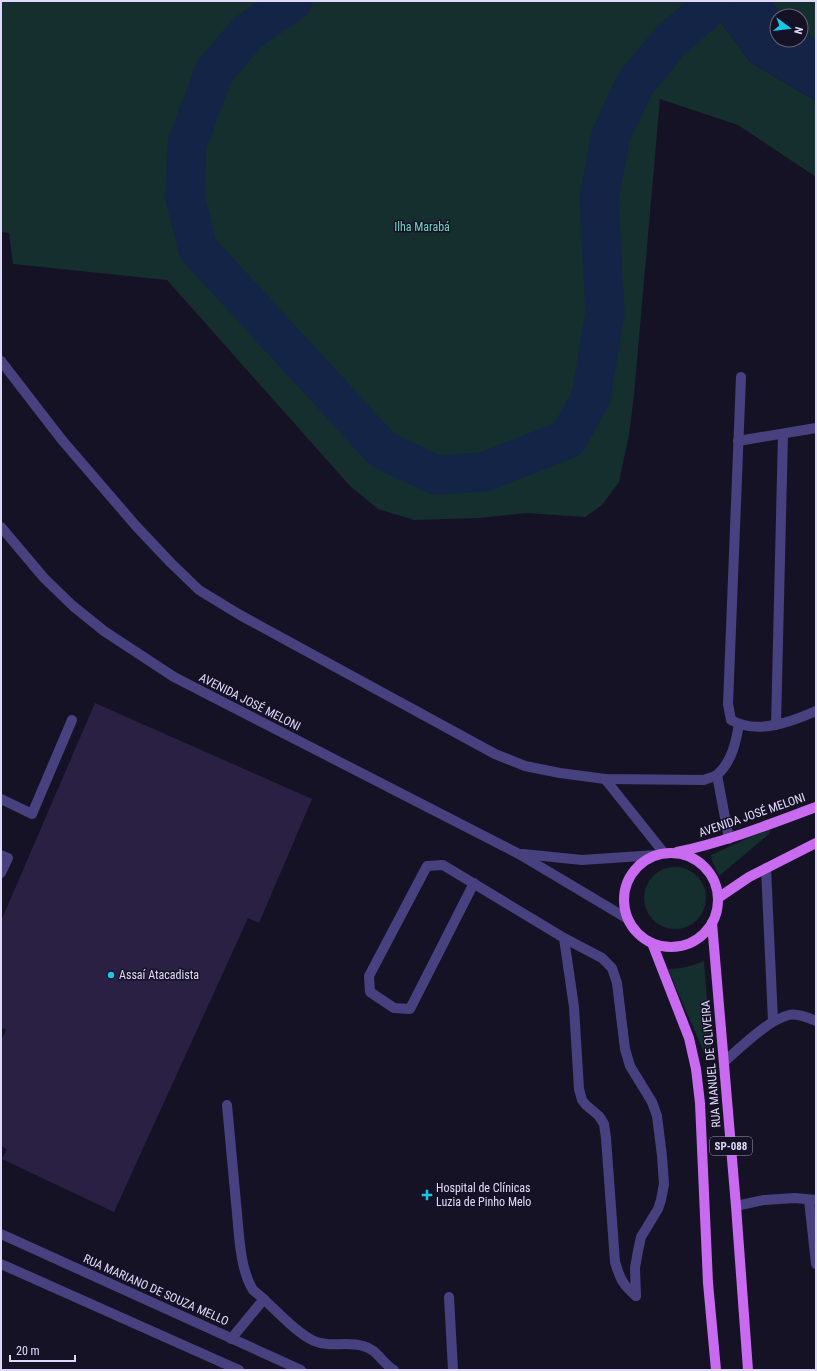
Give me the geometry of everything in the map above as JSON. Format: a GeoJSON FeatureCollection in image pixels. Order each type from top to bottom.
{"type":"FeatureCollection","features":[{"type":"Feature","properties":{"kind":"main road","name":"AVENIDA JOSÉ MELONI"},"geometry":{"type":"LineString","coordinates":[[664,854],[703,847],[729,839],[816,807]]}},
{"type":"Feature","properties":{"kind":"main road"},"geometry":{"type":"LineString","coordinates":[[718,898],[732,887],[816,842]]}},
{"type":"Feature","properties":{"kind":"main road","name":"SP-088"},"geometry":{"type":"LineString","coordinates":[[664,854],[686,855],[699,861],[709,871],[716,884],[718,898],[717,911],[712,923],[704,934],[692,942],[679,946],[665,946],[652,943],[642,937],[634,929],[628,919],[625,904],[626,888],[632,874],[643,862],[664,854]]}},
{"type":"Feature","properties":{"kind":"main road","name":"RUA MANUEL DE OLIVEIRA"},"geometry":{"type":"LineString","coordinates":[[712,923],[736,1206],[748,1370]]}},
{"type":"Feature","properties":{"kind":"main road","name":"RUA MANUEL DE OLIVEIRA"},"geometry":{"type":"LineString","coordinates":[[652,943],[690,1038],[696,1069],[700,1103],[708,1283],[716,1370]]}},
{"type":"Feature","properties":{"kind":"street"},"geometry":{"type":"LineString","coordinates":[[1,361],[62,440],[126,515],[171,563],[199,590],[240,615],[495,754],[525,766],[605,780],[704,780],[717,775],[728,761],[736,744],[739,724]]}},
{"type":"Feature","properties":{"kind":"street"},"geometry":{"type":"LineString","coordinates":[[741,377],[728,704],[731,720],[739,724],[761,727],[791,722],[816,711]]}},
{"type":"Feature","properties":{"kind":"street"},"geometry":{"type":"LineString","coordinates":[[738,442],[816,428]]}},
{"type":"Feature","properties":{"kind":"street"},"geometry":{"type":"LineString","coordinates":[[776,725],[783,434]]}},
{"type":"Feature","properties":{"kind":"street","name":"AVENIDA JOSÉ MELONI"},"geometry":{"type":"LineString","coordinates":[[1,527],[44,578],[73,606],[104,631],[174,677],[519,854],[628,919]]}},
{"type":"Feature","properties":{"kind":"street"},"geometry":{"type":"LineString","coordinates":[[1,799],[32,814],[72,720]]}},
{"type":"Feature","properties":{"kind":"street"},"geometry":{"type":"LineString","coordinates":[[717,775],[729,839]]}},
{"type":"Feature","properties":{"kind":"street"},"geometry":{"type":"LineString","coordinates":[[605,780],[664,854]]}},
{"type":"Feature","properties":{"kind":"street","name":"AVENIDA JOSÉ MELONI"},"geometry":{"type":"LineString","coordinates":[[519,854],[582,860],[664,854]]}},
{"type":"Feature","properties":{"kind":"street"},"geometry":{"type":"LineString","coordinates":[[1,855],[8,858],[1,873]]}},
{"type":"Feature","properties":{"kind":"street"},"geometry":{"type":"LineString","coordinates":[[474,883],[410,1009],[394,1008],[370,992],[369,976],[427,866],[443,865],[474,883],[564,938],[602,958],[612,968],[617,983],[625,1049],[630,1066],[652,1102],[657,1116],[661,1137],[664,1184],[658,1209],[641,1237],[635,1268],[636,1296],[624,1286],[615,1262],[604,1124],[599,1116],[582,1100],[579,1089],[574,1007],[564,938]]}},
{"type":"Feature","properties":{"kind":"street"},"geometry":{"type":"LineString","coordinates":[[766,868],[773,1021]]}},
{"type":"Feature","properties":{"kind":"street"},"geometry":{"type":"LineString","coordinates":[[724,1062],[773,1021],[790,1015],[816,1021]]}},
{"type":"Feature","properties":{"kind":"street"},"geometry":{"type":"LineString","coordinates":[[227,1104],[240,1241],[245,1274],[253,1290],[301,1333],[314,1341],[328,1345],[354,1344],[364,1346],[372,1349],[389,1367],[394,1370]]}},
{"type":"Feature","properties":{"kind":"street"},"geometry":{"type":"LineString","coordinates":[[736,1206],[764,1200],[795,1198],[813,1200],[816,1264]]}},
{"type":"Feature","properties":{"kind":"street","name":"RUA MARIANO DE SOUZA MELLO"},"geometry":{"type":"LineString","coordinates":[[1,1234],[301,1370]]}},
{"type":"Feature","properties":{"kind":"street"},"geometry":{"type":"LineString","coordinates":[[1,1264],[238,1370]]}},
{"type":"Feature","properties":{"kind":"street"},"geometry":{"type":"LineString","coordinates":[[449,1297],[454,1370]]}},
{"type":"Feature","properties":{"kind":"street"},"geometry":{"type":"LineString","coordinates":[[231,1339],[264,1299]]}},
{"type":"Feature","properties":{"kind":"green space","name":"Ilha Marabá"},"geometry":{"type":"Polygon","coordinates":[[[1,1],[714,1],[723,25],[750,62],[816,101],[816,177],[738,125],[660,99],[634,395],[629,435],[619,482],[602,505],[585,517],[526,513],[479,518],[414,520],[378,509],[350,486],[167,280],[13,264],[9,233],[1,232],[1,1]]]}},
{"type":"Feature","properties":{"kind":"green space"},"geometry":{"type":"Polygon","coordinates":[[[772,1],[816,1],[816,39],[809,35],[809,8],[777,8],[772,1]]]}},
{"type":"Feature","properties":{"kind":"green space"},"geometry":{"type":"Polygon","coordinates":[[[768,829],[770,831],[769,834],[719,876],[712,861],[711,855],[768,829]]]}},
{"type":"Feature","properties":{"kind":"green space"},"geometry":{"type":"Polygon","coordinates":[[[675,867],[687,869],[697,876],[704,886],[706,898],[704,910],[697,920],[687,927],[675,929],[663,927],[653,920],[646,910],[644,898],[646,886],[653,876],[663,869],[675,867]]]}},
{"type":"Feature","properties":{"kind":"green space"},"geometry":{"type":"Polygon","coordinates":[[[704,961],[711,1052],[705,1055],[668,969],[686,967],[704,961]]]}},
{"type":"Feature","properties":{"kind":"water"},"geometry":{"type":"Polygon","coordinates":[[[714,1],[772,1],[777,8],[769,8],[769,48],[809,48],[809,35],[816,39],[816,101],[750,62],[723,25],[714,1]]]}},
{"type":"Feature","properties":{"kind":"building","name":"Assaí Atacadista"},"geometry":{"type":"Polygon","coordinates":[[[95,703],[312,799],[259,923],[248,918],[114,1212],[2,1159],[7,1149],[1,1146],[1,1041],[6,1030],[1,1027],[1,921],[95,703]]]}},
{"type":"Feature","properties":{"kind":"waterway"},"geometry":{"type":"LineString","coordinates":[[293,1],[248,32],[214,72],[187,144],[185,197],[198,249],[383,450],[436,475],[484,472],[568,439],[591,397],[605,313],[599,198],[611,135],[635,84],[670,41],[716,1]]}},
{"type":"Feature","properties":{"kind":"place","name":"Assaí Atacadista"},"geometry":{"type":"Point","coordinates":[111,975]}},
{"type":"Feature","properties":{"kind":"place","name":"Hospital de Clínicas Luzia de Pinho Melo"},"geometry":{"type":"Point","coordinates":[427,1195]}}]}
